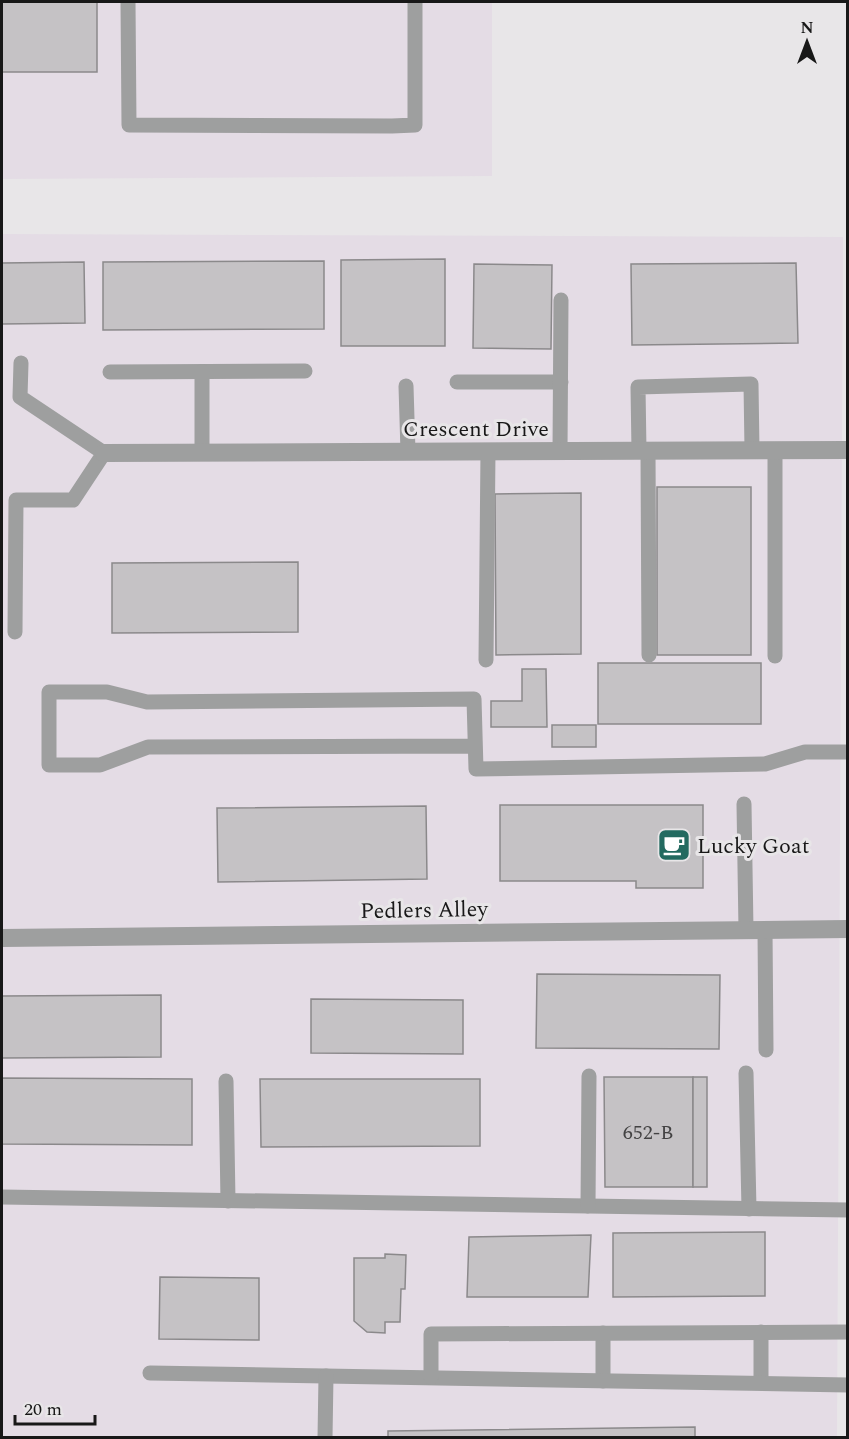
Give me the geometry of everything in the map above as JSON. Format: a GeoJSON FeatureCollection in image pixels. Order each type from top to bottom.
{"type":"FeatureCollection","features":[{"type":"Feature","properties":{"kind":"street","name":"Crescent Drive"},"geometry":{"type":"LineString","coordinates":[[104,453],[848,450]]}},
{"type":"Feature","properties":{"kind":"street","name":"Pedlers Alley"},"geometry":{"type":"LineString","coordinates":[[2,938],[848,929]]}},
{"type":"Feature","properties":{"kind":"lane"},"geometry":{"type":"LineString","coordinates":[[129,2],[129,125],[392,126],[415,125],[415,2]]}},
{"type":"Feature","properties":{"kind":"lane"},"geometry":{"type":"LineString","coordinates":[[561,300],[561,451]]}},
{"type":"Feature","properties":{"kind":"lane"},"geometry":{"type":"LineString","coordinates":[[15,632],[16,500],[73,500],[104,453],[20,397],[21,363]]}},
{"type":"Feature","properties":{"kind":"lane"},"geometry":{"type":"LineString","coordinates":[[110,372],[305,372]]}},
{"type":"Feature","properties":{"kind":"lane"},"geometry":{"type":"LineString","coordinates":[[202,372],[202,453]]}},
{"type":"Feature","properties":{"kind":"lane"},"geometry":{"type":"LineString","coordinates":[[458,382],[561,382]]}},
{"type":"Feature","properties":{"kind":"lane"},"geometry":{"type":"LineString","coordinates":[[649,655],[644,451],[638,387],[751,384],[752,450]]}},
{"type":"Feature","properties":{"kind":"lane"},"geometry":{"type":"LineString","coordinates":[[406,386],[408,452]]}},
{"type":"Feature","properties":{"kind":"lane"},"geometry":{"type":"LineString","coordinates":[[775,450],[775,656]]}},
{"type":"Feature","properties":{"kind":"lane"},"geometry":{"type":"LineString","coordinates":[[486,660],[488,451]]}},
{"type":"Feature","properties":{"kind":"lane"},"geometry":{"type":"LineString","coordinates":[[476,746],[148,747],[100,765],[49,765],[49,693],[106,692],[147,702],[474,699],[476,746],[476,769],[765,764],[805,752],[848,752]]}},
{"type":"Feature","properties":{"kind":"lane"},"geometry":{"type":"LineString","coordinates":[[744,804],[746,930]]}},
{"type":"Feature","properties":{"kind":"lane"},"geometry":{"type":"LineString","coordinates":[[765,930],[766,1050]]}},
{"type":"Feature","properties":{"kind":"lane"},"geometry":{"type":"LineString","coordinates":[[746,1073],[749,1209]]}},
{"type":"Feature","properties":{"kind":"lane"},"geometry":{"type":"LineString","coordinates":[[588,1206],[589,1076]]}},
{"type":"Feature","properties":{"kind":"lane"},"geometry":{"type":"LineString","coordinates":[[226,1081],[228,1201]]}},
{"type":"Feature","properties":{"kind":"lane"},"geometry":{"type":"LineString","coordinates":[[2,1197],[848,1210]]}},
{"type":"Feature","properties":{"kind":"lane"},"geometry":{"type":"LineString","coordinates":[[761,1332],[761,1383]]}},
{"type":"Feature","properties":{"kind":"lane"},"geometry":{"type":"LineString","coordinates":[[431,1377],[431,1334],[848,1332]]}},
{"type":"Feature","properties":{"kind":"lane"},"geometry":{"type":"LineString","coordinates":[[603,1333],[603,1381]]}},
{"type":"Feature","properties":{"kind":"lane"},"geometry":{"type":"LineString","coordinates":[[150,1373],[848,1384]]}},
{"type":"Feature","properties":{"kind":"lane"},"geometry":{"type":"LineString","coordinates":[[325,1437],[326,1376]]}},
{"type":"Feature","properties":{"kind":"shaded area"},"geometry":{"type":"Polygon","coordinates":[[[2,2],[492,2],[492,176],[2,179],[2,2]]]}},
{"type":"Feature","properties":{"kind":"shaded area"},"geometry":{"type":"Polygon","coordinates":[[[2,234],[843,237],[837,1437],[2,1438],[2,234]]]}},
{"type":"Feature","properties":{"kind":"building"},"geometry":{"type":"Polygon","coordinates":[[[2,2],[97,2],[97,72],[2,72],[2,2]]]}},
{"type":"Feature","properties":{"kind":"building"},"geometry":{"type":"Polygon","coordinates":[[[445,259],[445,346],[341,346],[341,260],[445,259]]]}},
{"type":"Feature","properties":{"kind":"building"},"geometry":{"type":"Polygon","coordinates":[[[324,261],[324,329],[103,330],[103,262],[324,261]]]}},
{"type":"Feature","properties":{"kind":"building"},"geometry":{"type":"Polygon","coordinates":[[[84,262],[85,323],[2,324],[2,263],[84,262]]]}},
{"type":"Feature","properties":{"kind":"building"},"geometry":{"type":"Polygon","coordinates":[[[796,263],[798,343],[632,345],[631,264],[796,263]]]}},
{"type":"Feature","properties":{"kind":"building"},"geometry":{"type":"Polygon","coordinates":[[[474,264],[552,265],[551,349],[473,348],[474,264]]]}},
{"type":"Feature","properties":{"kind":"building"},"geometry":{"type":"Polygon","coordinates":[[[657,487],[751,487],[751,655],[657,655],[657,487]]]}},
{"type":"Feature","properties":{"kind":"building"},"geometry":{"type":"Polygon","coordinates":[[[581,493],[581,654],[496,655],[495,494],[581,493]]]}},
{"type":"Feature","properties":{"kind":"building"},"geometry":{"type":"Polygon","coordinates":[[[298,562],[298,632],[112,633],[112,563],[298,562]]]}},
{"type":"Feature","properties":{"kind":"building"},"geometry":{"type":"Polygon","coordinates":[[[598,663],[761,663],[761,724],[598,724],[598,663]]]}},
{"type":"Feature","properties":{"kind":"building"},"geometry":{"type":"Polygon","coordinates":[[[522,669],[546,669],[547,727],[491,727],[491,701],[522,701],[522,669]]]}},
{"type":"Feature","properties":{"kind":"building"},"geometry":{"type":"Polygon","coordinates":[[[552,725],[596,725],[596,747],[552,747],[552,725]]]}},
{"type":"Feature","properties":{"kind":"building"},"geometry":{"type":"Polygon","coordinates":[[[500,805],[703,805],[703,888],[636,888],[636,881],[500,881],[500,805]]]}},
{"type":"Feature","properties":{"kind":"building"},"geometry":{"type":"Polygon","coordinates":[[[426,806],[427,879],[218,882],[217,808],[426,806]]]}},
{"type":"Feature","properties":{"kind":"building"},"geometry":{"type":"Polygon","coordinates":[[[537,974],[720,975],[719,1049],[536,1048],[537,974]]]}},
{"type":"Feature","properties":{"kind":"building"},"geometry":{"type":"Polygon","coordinates":[[[161,995],[161,1057],[2,1058],[2,996],[161,995]]]}},
{"type":"Feature","properties":{"kind":"building"},"geometry":{"type":"Polygon","coordinates":[[[311,999],[463,1000],[463,1054],[311,1053],[311,999]]]}},
{"type":"Feature","properties":{"kind":"building"},"geometry":{"type":"Polygon","coordinates":[[[604,1077],[693,1077],[693,1187],[605,1187],[604,1077]]]}},
{"type":"Feature","properties":{"kind":"building"},"geometry":{"type":"Polygon","coordinates":[[[693,1077],[707,1077],[707,1187],[693,1187],[693,1077]]]}},
{"type":"Feature","properties":{"kind":"building"},"geometry":{"type":"Polygon","coordinates":[[[2,1078],[192,1079],[192,1145],[2,1144],[2,1078]]]}},
{"type":"Feature","properties":{"kind":"building"},"geometry":{"type":"Polygon","coordinates":[[[260,1079],[480,1079],[480,1146],[261,1147],[260,1079]]]}},
{"type":"Feature","properties":{"kind":"building"},"geometry":{"type":"Polygon","coordinates":[[[765,1232],[765,1296],[613,1297],[613,1233],[765,1232]]]}},
{"type":"Feature","properties":{"kind":"building"},"geometry":{"type":"Polygon","coordinates":[[[591,1235],[588,1297],[467,1297],[469,1237],[591,1235]]]}},
{"type":"Feature","properties":{"kind":"building"},"geometry":{"type":"Polygon","coordinates":[[[385,1254],[406,1255],[405,1289],[401,1289],[400,1322],[385,1322],[385,1333],[367,1332],[354,1321],[354,1258],[385,1258],[385,1254]]]}},
{"type":"Feature","properties":{"kind":"building"},"geometry":{"type":"Polygon","coordinates":[[[160,1277],[259,1278],[259,1340],[159,1339],[160,1277]]]}},
{"type":"Feature","properties":{"kind":"building"},"geometry":{"type":"Polygon","coordinates":[[[695,1427],[695,1438],[388,1438],[388,1431],[695,1427]]]}},
{"type":"Feature","properties":{"kind":"place","name":"Lucky Goat"},"geometry":{"type":"Point","coordinates":[674,845]}}]}
